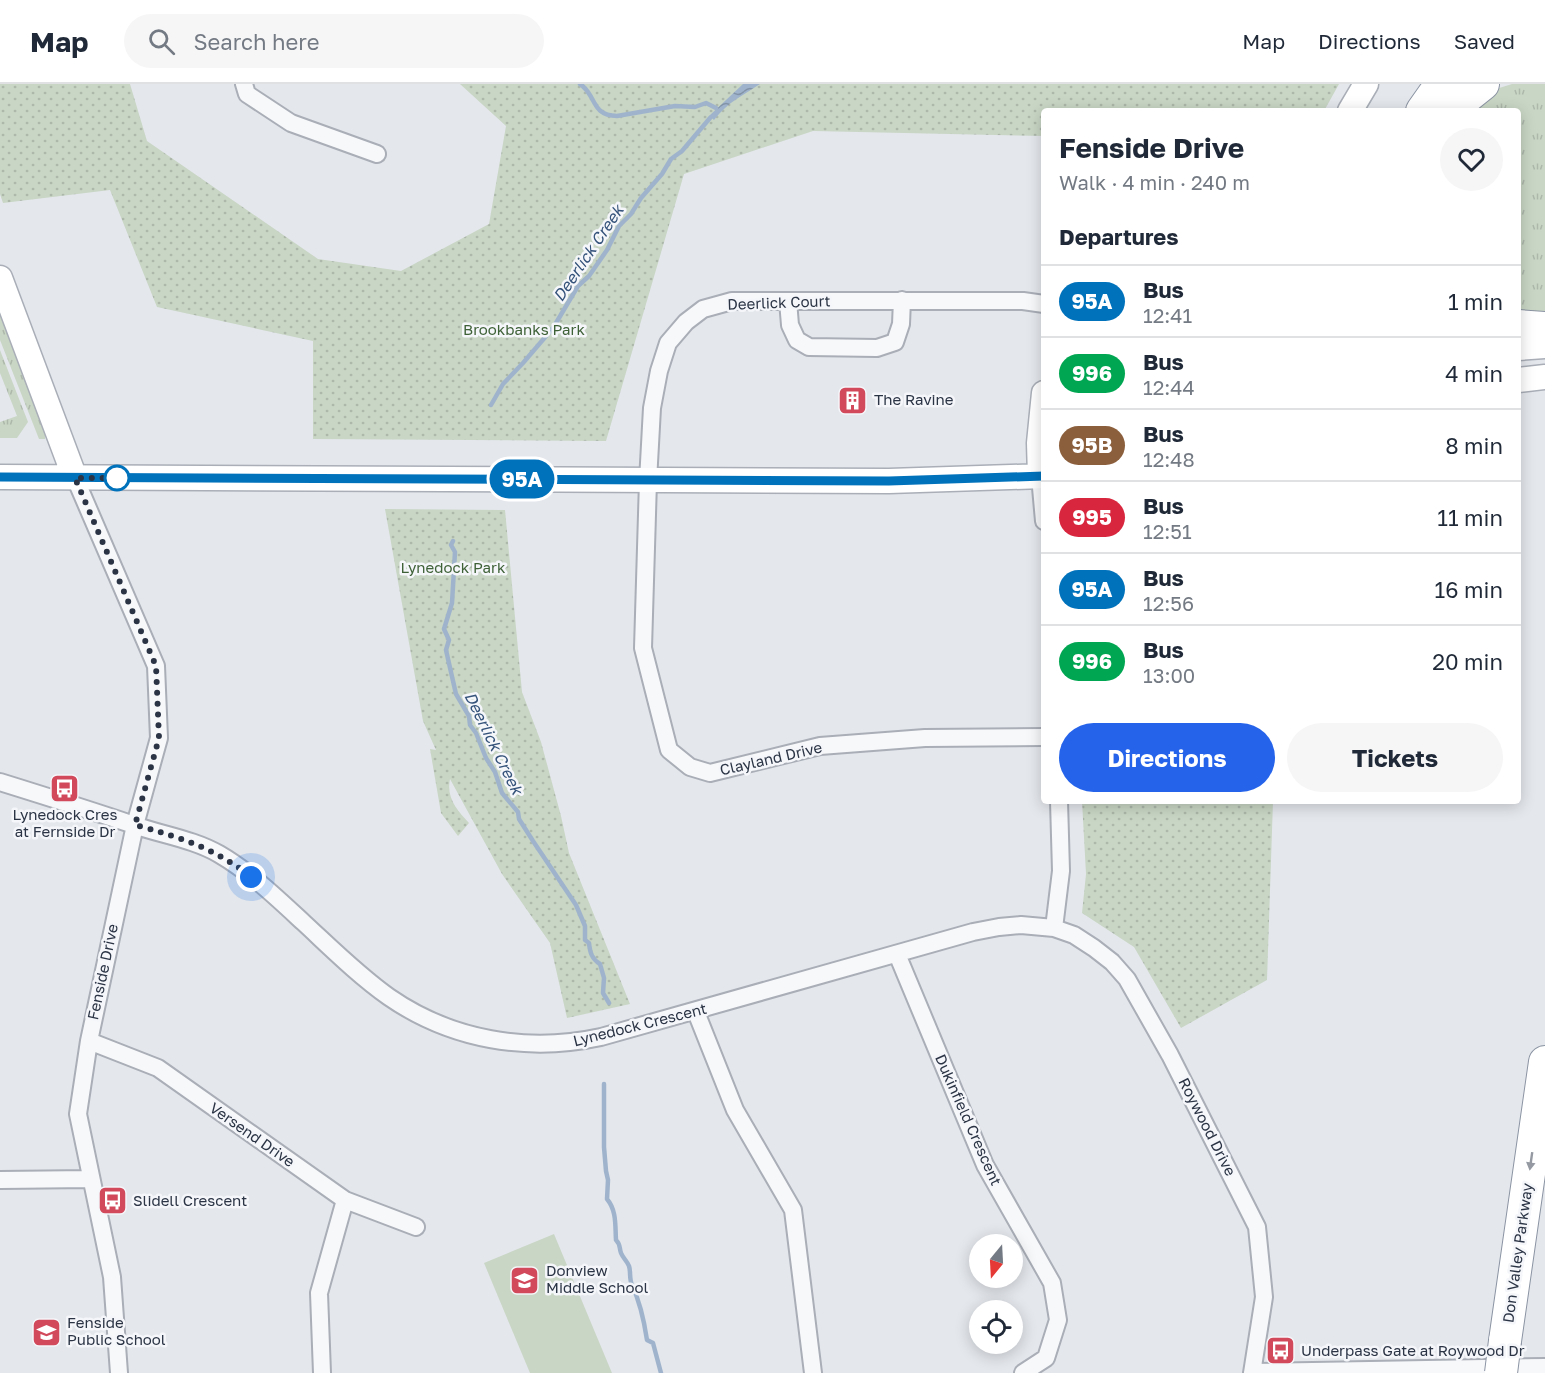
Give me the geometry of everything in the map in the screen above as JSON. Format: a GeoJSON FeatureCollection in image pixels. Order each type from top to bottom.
{"type":"FeatureCollection","features":[{"type":"Feature","properties":{"kind":"highway"},"geometry":{"type":"LineString","coordinates":[[1424,108],[1445,84]]}},
{"type":"Feature","properties":{"kind":"highway"},"geometry":{"type":"LineString","coordinates":[[1457,108],[1463,100],[1483,84]]}},
{"type":"Feature","properties":{"kind":"highway"},"geometry":{"type":"LineString","coordinates":[[1521,326],[1545,328]]}},
{"type":"Feature","properties":{"kind":"highway","name":"Don Valley Parkway"},"geometry":{"type":"LineString","coordinates":[[1501,1373],[1545,1062]]}},
{"type":"Feature","properties":{"kind":"main road"},"geometry":{"type":"LineString","coordinates":[[1352,108],[1366,84]]}},
{"type":"Feature","properties":{"kind":"main road","name":"Fenside Drive"},"geometry":{"type":"LineString","coordinates":[[0,278],[75,478]]}},
{"type":"Feature","properties":{"kind":"main road"},"geometry":{"type":"LineString","coordinates":[[1521,348],[1545,346]]}},
{"type":"Feature","properties":{"kind":"main road"},"geometry":{"type":"LineString","coordinates":[[1521,380],[1545,377]]}},
{"type":"Feature","properties":{"kind":"main road"},"geometry":{"type":"LineString","coordinates":[[1041,425],[1039,446],[1041,466]]}},
{"type":"Feature","properties":{"kind":"main road"},"geometry":{"type":"LineString","coordinates":[[0,477],[889,481],[1041,476]]}},
{"type":"Feature","properties":{"kind":"street"},"geometry":{"type":"LineString","coordinates":[[244,84],[247,94],[291,123],[377,154]]}},
{"type":"Feature","properties":{"kind":"street"},"geometry":{"type":"LineString","coordinates":[[788,301],[790,325],[797,340],[809,347],[877,348],[895,342],[901,324],[902,300]]}},
{"type":"Feature","properties":{"kind":"street","name":"Deerlick Court"},"geometry":{"type":"LineString","coordinates":[[648,481],[652,408],[659,371],[668,343],[686,322],[703,309],[732,301],[1023,301],[1041,304]]}},
{"type":"Feature","properties":{"kind":"street","name":"Fenside Drive"},"geometry":{"type":"LineString","coordinates":[[75,478],[156,666],[159,738],[135,825],[89,1041],[78,1114],[112,1277],[119,1373]]}},
{"type":"Feature","properties":{"kind":"street","name":"Clayland Drive"},"geometry":{"type":"LineString","coordinates":[[648,481],[643,648],[669,750],[690,767],[710,773],[820,746],[914,738],[1041,737]]}},
{"type":"Feature","properties":{"kind":"street","name":"Lynedock Crescent"},"geometry":{"type":"LineString","coordinates":[[0,782],[195,843],[233,862],[388,996],[426,1018],[447,1027],[505,1042],[573,1043],[696,1012],[999,927],[1021,925],[1054,928]]}},
{"type":"Feature","properties":{"kind":"street"},"geometry":{"type":"LineString","coordinates":[[1054,928],[1061,871],[1059,804]]}},
{"type":"Feature","properties":{"kind":"street","name":"Roywood Drive"},"geometry":{"type":"LineString","coordinates":[[1054,928],[1074,935],[1094,948],[1112,962],[1127,979],[1170,1055],[1257,1227],[1264,1297],[1252,1373]]}},
{"type":"Feature","properties":{"kind":"street","name":"Dukinfield Crescent"},"geometry":{"type":"LineString","coordinates":[[897,954],[986,1165],[1052,1283],[1058,1320],[1046,1358],[1023,1373]]}},
{"type":"Feature","properties":{"kind":"street"},"geometry":{"type":"LineString","coordinates":[[696,1012],[735,1110],[794,1210],[813,1373]]}},
{"type":"Feature","properties":{"kind":"street","name":"Versend Drive"},"geometry":{"type":"LineString","coordinates":[[89,1041],[158,1068],[345,1200],[416,1227]]}},
{"type":"Feature","properties":{"kind":"street"},"geometry":{"type":"LineString","coordinates":[[0,1180],[90,1179]]}},
{"type":"Feature","properties":{"kind":"street"},"geometry":{"type":"LineString","coordinates":[[322,1373],[319,1293],[345,1200]]}},
{"type":"Feature","properties":{"kind":"street"},"geometry":{"type":"LineString","coordinates":[[1252,1373],[1545,1367]]}},
{"type":"Feature","properties":{"kind":"green space","name":"Brookbanks Park"},"geometry":{"type":"Polygon","coordinates":[[[0,84],[130,84],[147,141],[318,259],[401,271],[489,224],[506,126],[460,84],[1339,84],[1326,108],[1041,108],[1041,136],[813,131],[684,174],[606,441],[313,439],[313,341],[157,307],[110,190],[3,203],[0,194],[0,84]]]}},
{"type":"Feature","properties":{"kind":"green space"},"geometry":{"type":"Polygon","coordinates":[[[1512,84],[1545,84],[1545,315],[1521,313],[1521,108],[1474,108],[1496,89],[1512,84]]]}},
{"type":"Feature","properties":{"kind":"green space"},"geometry":{"type":"Polygon","coordinates":[[[0,314],[45,433],[45,439],[39,439],[0,340],[0,314]]]}},
{"type":"Feature","properties":{"kind":"green space"},"geometry":{"type":"Polygon","coordinates":[[[0,350],[28,422],[17,438],[0,438],[0,422],[17,416],[0,373],[0,350]]]}},
{"type":"Feature","properties":{"kind":"green space","name":"Lynedock Park"},"geometry":{"type":"Polygon","coordinates":[[[385,509],[505,510],[522,692],[541,742],[569,853],[630,1004],[567,1018],[550,943],[502,874],[450,779],[451,798],[469,823],[458,836],[441,813],[430,749],[436,750],[423,721],[385,509]]]}},
{"type":"Feature","properties":{"kind":"green space"},"geometry":{"type":"Polygon","coordinates":[[[1082,804],[1273,804],[1267,980],[1181,1028],[1134,947],[1082,913],[1086,874],[1082,804]]]}},
{"type":"Feature","properties":{"kind":"green space"},"geometry":{"type":"Polygon","coordinates":[[[554,1234],[612,1373],[530,1373],[484,1263],[554,1234]]]}},
{"type":"Feature","properties":{"kind":"water"},"geometry":{"type":"Polygon","coordinates":[[[743,84],[760,84],[730,104],[714,120],[709,116],[743,84]]]}},
{"type":"Feature","properties":{"kind":"waterway"},"geometry":{"type":"LineString","coordinates":[[580,84],[598,108],[608,115],[617,116],[675,106],[695,107],[706,103],[716,108]]}},
{"type":"Feature","properties":{"kind":"waterway","name":"Deerlick Creek"},"geometry":{"type":"LineString","coordinates":[[491,405],[503,384],[553,328],[578,286],[589,276],[607,250],[619,226],[631,214],[671,159],[682,151],[710,118]]}},
{"type":"Feature","properties":{"kind":"waterway","name":"Deerlick Creek"},"geometry":{"type":"LineString","coordinates":[[453,541],[451,545],[455,552],[452,603],[444,629],[449,640],[446,650],[456,694],[469,716],[470,725],[495,772],[502,793],[518,812],[519,819],[576,905],[585,926],[585,940],[589,943],[593,958],[600,964],[604,978],[603,993],[609,1003]]}},
{"type":"Feature","properties":{"kind":"waterway","name":"Deerlick Creek"},"geometry":{"type":"LineString","coordinates":[[604,1084],[607,1199],[614,1214],[616,1240],[629,1266],[631,1283],[641,1311],[647,1340],[653,1343],[661,1373]]}},
{"type":"Feature","properties":{"kind":"bus line","name":"95A"},"geometry":{"type":"LineString","coordinates":[[0,477],[889,481],[1041,476]]}},
{"type":"Feature","properties":{"kind":"place","name":"The Ravine"},"geometry":{"type":"Point","coordinates":[853,400]}},
{"type":"Feature","properties":{"kind":"place","name":"Lynedock Cres at Fernside Dr"},"geometry":{"type":"Point","coordinates":[65,788]}},
{"type":"Feature","properties":{"kind":"place","name":"Slidell Crescent"},"geometry":{"type":"Point","coordinates":[112,1201]}},
{"type":"Feature","properties":{"kind":"place","name":"Donview Middle School"},"geometry":{"type":"Point","coordinates":[525,1280]}},
{"type":"Feature","properties":{"kind":"place","name":"Fenside Public School"},"geometry":{"type":"Point","coordinates":[46,1332]}},
{"type":"Feature","properties":{"kind":"place","name":"Underpass Gate at Roywood Dr"},"geometry":{"type":"Point","coordinates":[1280,1351]}},
{"type":"Feature","properties":{"kind":"route"},"geometry":{"type":"LineString","coordinates":[[117,478],[126,478],[75,478],[156,666],[159,738],[135,825],[195,843],[216,852],[251,877]]}}]}
